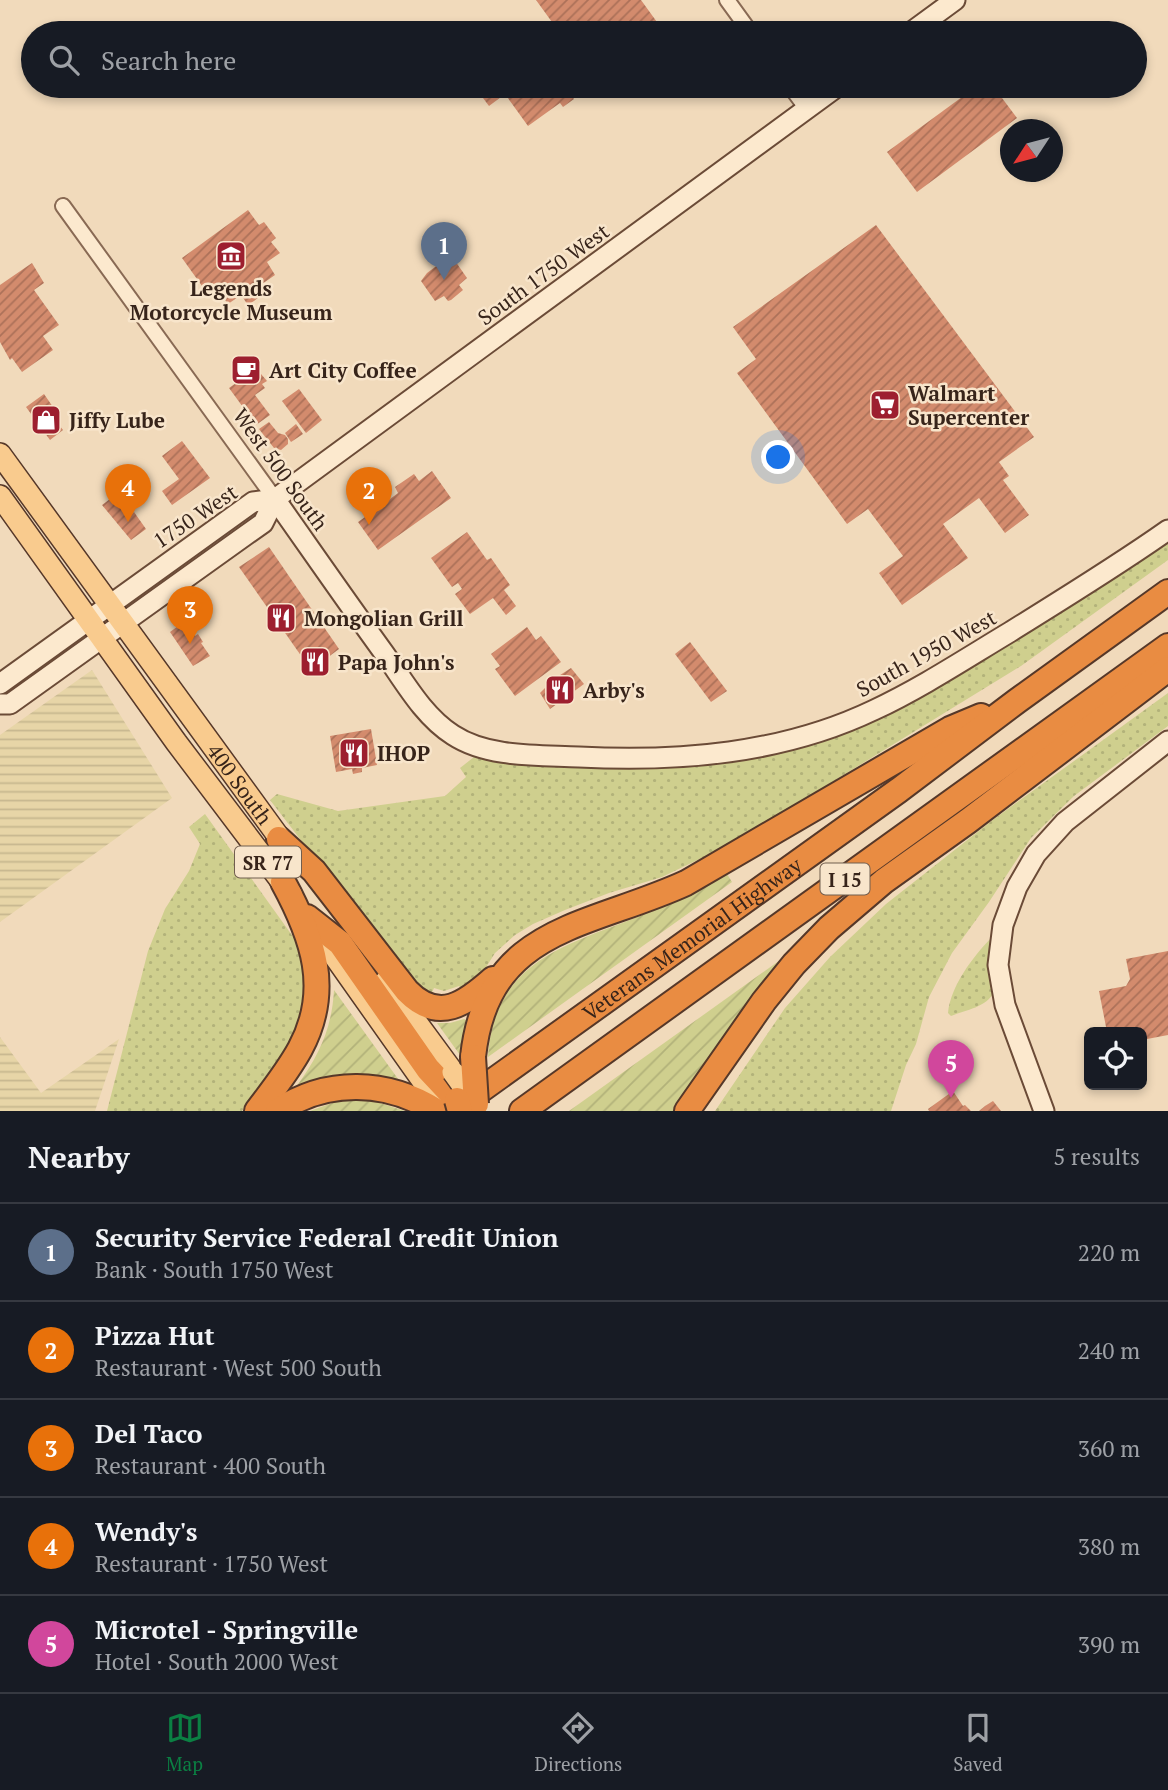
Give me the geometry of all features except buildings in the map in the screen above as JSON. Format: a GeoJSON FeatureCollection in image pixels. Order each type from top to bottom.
{"type":"FeatureCollection","features":[{"type":"Feature","properties":{"kind":"highway","name":"Veterans Memorial Highway"},"geometry":{"type":"LineString","coordinates":[[452,1100],[899,790],[1168,592]]}},
{"type":"Feature","properties":{"kind":"highway","name":"Veterans Memorial Highway"},"geometry":{"type":"LineString","coordinates":[[522,1111],[1168,646]]}},
{"type":"Feature","properties":{"kind":"highway"},"geometry":{"type":"LineString","coordinates":[[687,1111],[794,964],[851,907],[1168,669]]}},
{"type":"Feature","properties":{"kind":"highway"},"geometry":{"type":"LineString","coordinates":[[279,839],[314,871],[407,991],[419,1001],[440,1008],[462,1003],[534,945],[553,934],[658,896],[713,869],[950,729],[1017,701]]}},
{"type":"Feature","properties":{"kind":"highway"},"geometry":{"type":"LineString","coordinates":[[257,1111],[302,1047],[318,998],[317,975],[310,944],[283,882]]}},
{"type":"Feature","properties":{"kind":"highway"},"geometry":{"type":"LineString","coordinates":[[307,916],[340,943],[452,1100]]}},
{"type":"Feature","properties":{"kind":"highway"},"geometry":{"type":"LineString","coordinates":[[452,1100],[473,1057],[478,1025],[486,1000],[510,965]]}},
{"type":"Feature","properties":{"kind":"highway"},"geometry":{"type":"LineString","coordinates":[[695,1111],[718,1077],[740,1035]]}},
{"type":"Feature","properties":{"kind":"highway"},"geometry":{"type":"LineString","coordinates":[[437,1050],[452,1100]]}},
{"type":"Feature","properties":{"kind":"highway"},"geometry":{"type":"LineString","coordinates":[[278,1111],[309,1095],[345,1087],[386,1089],[452,1100]]}},
{"type":"Feature","properties":{"kind":"main road","name":"400 South"},"geometry":{"type":"LineString","coordinates":[[0,454],[279,839],[437,1050]]}},
{"type":"Feature","properties":{"kind":"main road","name":"400 South"},"geometry":{"type":"LineString","coordinates":[[0,496],[176,742],[307,916]]}},
{"type":"Feature","properties":{"kind":"street"},"geometry":{"type":"LineString","coordinates":[[727,0],[742,21]]}},
{"type":"Feature","properties":{"kind":"street"},"geometry":{"type":"LineString","coordinates":[[926,21],[955,0]]}},
{"type":"Feature","properties":{"kind":"street"},"geometry":{"type":"LineString","coordinates":[[799,98],[807,108]]}},
{"type":"Feature","properties":{"kind":"street","name":"South 1750 West"},"geometry":{"type":"LineString","coordinates":[[275,499],[821,98]]}},
{"type":"Feature","properties":{"kind":"street","name":"West 500 South"},"geometry":{"type":"LineString","coordinates":[[63,206],[434,720],[473,746]]}},
{"type":"Feature","properties":{"kind":"street","name":"1750 West"},"geometry":{"type":"LineString","coordinates":[[0,684],[253,502],[275,499]]}},
{"type":"Feature","properties":{"kind":"street","name":"1750 West"},"geometry":{"type":"LineString","coordinates":[[0,704],[10,704],[263,523],[275,499]]}},
{"type":"Feature","properties":{"kind":"street","name":"South 1950 West"},"geometry":{"type":"LineString","coordinates":[[473,746],[551,755],[660,759],[718,753],[792,739],[871,712],[920,687],[1116,567],[1168,530]]}},
{"type":"Feature","properties":{"kind":"street"},"geometry":{"type":"LineString","coordinates":[[1044,1111],[1005,1005],[998,965],[1003,925],[1017,887],[1036,853],[1065,822],[1168,741]]}},
{"type":"Feature","properties":{"kind":"shaded area"},"geometry":{"type":"Polygon","coordinates":[[[92,670],[172,798],[0,922],[0,735],[92,670]]]}},
{"type":"Feature","properties":{"kind":"shaded area"},"geometry":{"type":"Polygon","coordinates":[[[0,1037],[41,1093],[119,1039],[95,1111],[0,1111],[0,1037]]]}},
{"type":"Feature","properties":{"kind":"green space"},"geometry":{"type":"Polygon","coordinates":[[[1168,541],[1168,560],[1021,666],[731,844],[662,877],[565,910],[515,935],[495,953],[468,996],[459,986],[444,991],[434,988],[430,997],[421,991],[384,948],[270,800],[277,794],[338,811],[445,796],[466,777],[460,768],[474,757],[623,769],[684,767],[734,760],[956,676],[1040,625],[1168,541]]]}},
{"type":"Feature","properties":{"kind":"green space"},"geometry":{"type":"Polygon","coordinates":[[[1168,693],[1168,726],[1074,796],[1031,838],[952,953],[929,997],[916,1044],[891,1111],[715,1111],[785,1008],[830,957],[886,904],[994,819],[1168,693]]]}},
{"type":"Feature","properties":{"kind":"green space"},"geometry":{"type":"Polygon","coordinates":[[[205,814],[294,938],[302,964],[304,988],[309,989],[299,1037],[266,1076],[242,1111],[107,1111],[148,951],[165,909],[189,871],[200,844],[189,827],[205,814]]]}},
{"type":"Feature","properties":{"kind":"green space"},"geometry":{"type":"Polygon","coordinates":[[[727,874],[732,882],[488,1057],[493,1025],[503,1000],[518,979],[536,963],[558,950],[670,903],[727,874]]]}},
{"type":"Feature","properties":{"kind":"green space"},"geometry":{"type":"Polygon","coordinates":[[[991,938],[994,992],[981,1005],[951,1016],[948,1013],[950,1003],[958,982],[991,938]]]}},
{"type":"Feature","properties":{"kind":"green space"},"geometry":{"type":"Polygon","coordinates":[[[783,958],[787,962],[675,1111],[569,1111],[783,958]]]}},
{"type":"Feature","properties":{"kind":"green space"},"geometry":{"type":"Polygon","coordinates":[[[334,990],[401,1083],[375,1075],[348,1074],[296,1087],[323,1041],[334,990]]]}},
{"type":"Feature","properties":{"kind":"green space"},"geometry":{"type":"Polygon","coordinates":[[[466,1020],[460,1055],[437,1023],[466,1020]]]}},
{"type":"Feature","properties":{"kind":"green space"},"geometry":{"type":"Polygon","coordinates":[[[346,1098],[374,1101],[405,1111],[310,1111],[346,1098]]]}},
{"type":"Feature","properties":{"kind":"place","name":"Legends Motorcycle Museum"},"geometry":{"type":"Point","coordinates":[231,256]}},
{"type":"Feature","properties":{"kind":"place","name":"Security Service Federal Credit Union"},"geometry":{"type":"Point","coordinates":[444,280]}},
{"type":"Feature","properties":{"kind":"place","name":"Art City Coffee"},"geometry":{"type":"Point","coordinates":[246,370]}},
{"type":"Feature","properties":{"kind":"place","name":"Walmart Supercenter"},"geometry":{"type":"Point","coordinates":[885,405]}},
{"type":"Feature","properties":{"kind":"place","name":"Jiffy Lube"},"geometry":{"type":"Point","coordinates":[46,420]}},
{"type":"Feature","properties":{"kind":"place","name":"Wendy's"},"geometry":{"type":"Point","coordinates":[128,522]}},
{"type":"Feature","properties":{"kind":"place","name":"Pizza Hut"},"geometry":{"type":"Point","coordinates":[369,525]}},
{"type":"Feature","properties":{"kind":"place","name":"Mongolian Grill"},"geometry":{"type":"Point","coordinates":[281,618]}},
{"type":"Feature","properties":{"kind":"place","name":"Del Taco"},"geometry":{"type":"Point","coordinates":[190,644]}},
{"type":"Feature","properties":{"kind":"place","name":"Papa John's"},"geometry":{"type":"Point","coordinates":[315,662]}},
{"type":"Feature","properties":{"kind":"place","name":"Arby's"},"geometry":{"type":"Point","coordinates":[560,690]}},
{"type":"Feature","properties":{"kind":"place","name":"IHOP"},"geometry":{"type":"Point","coordinates":[354,753]}},
{"type":"Feature","properties":{"kind":"place","name":"Microtel - Springville"},"geometry":{"type":"Point","coordinates":[951,1098]}}]}
